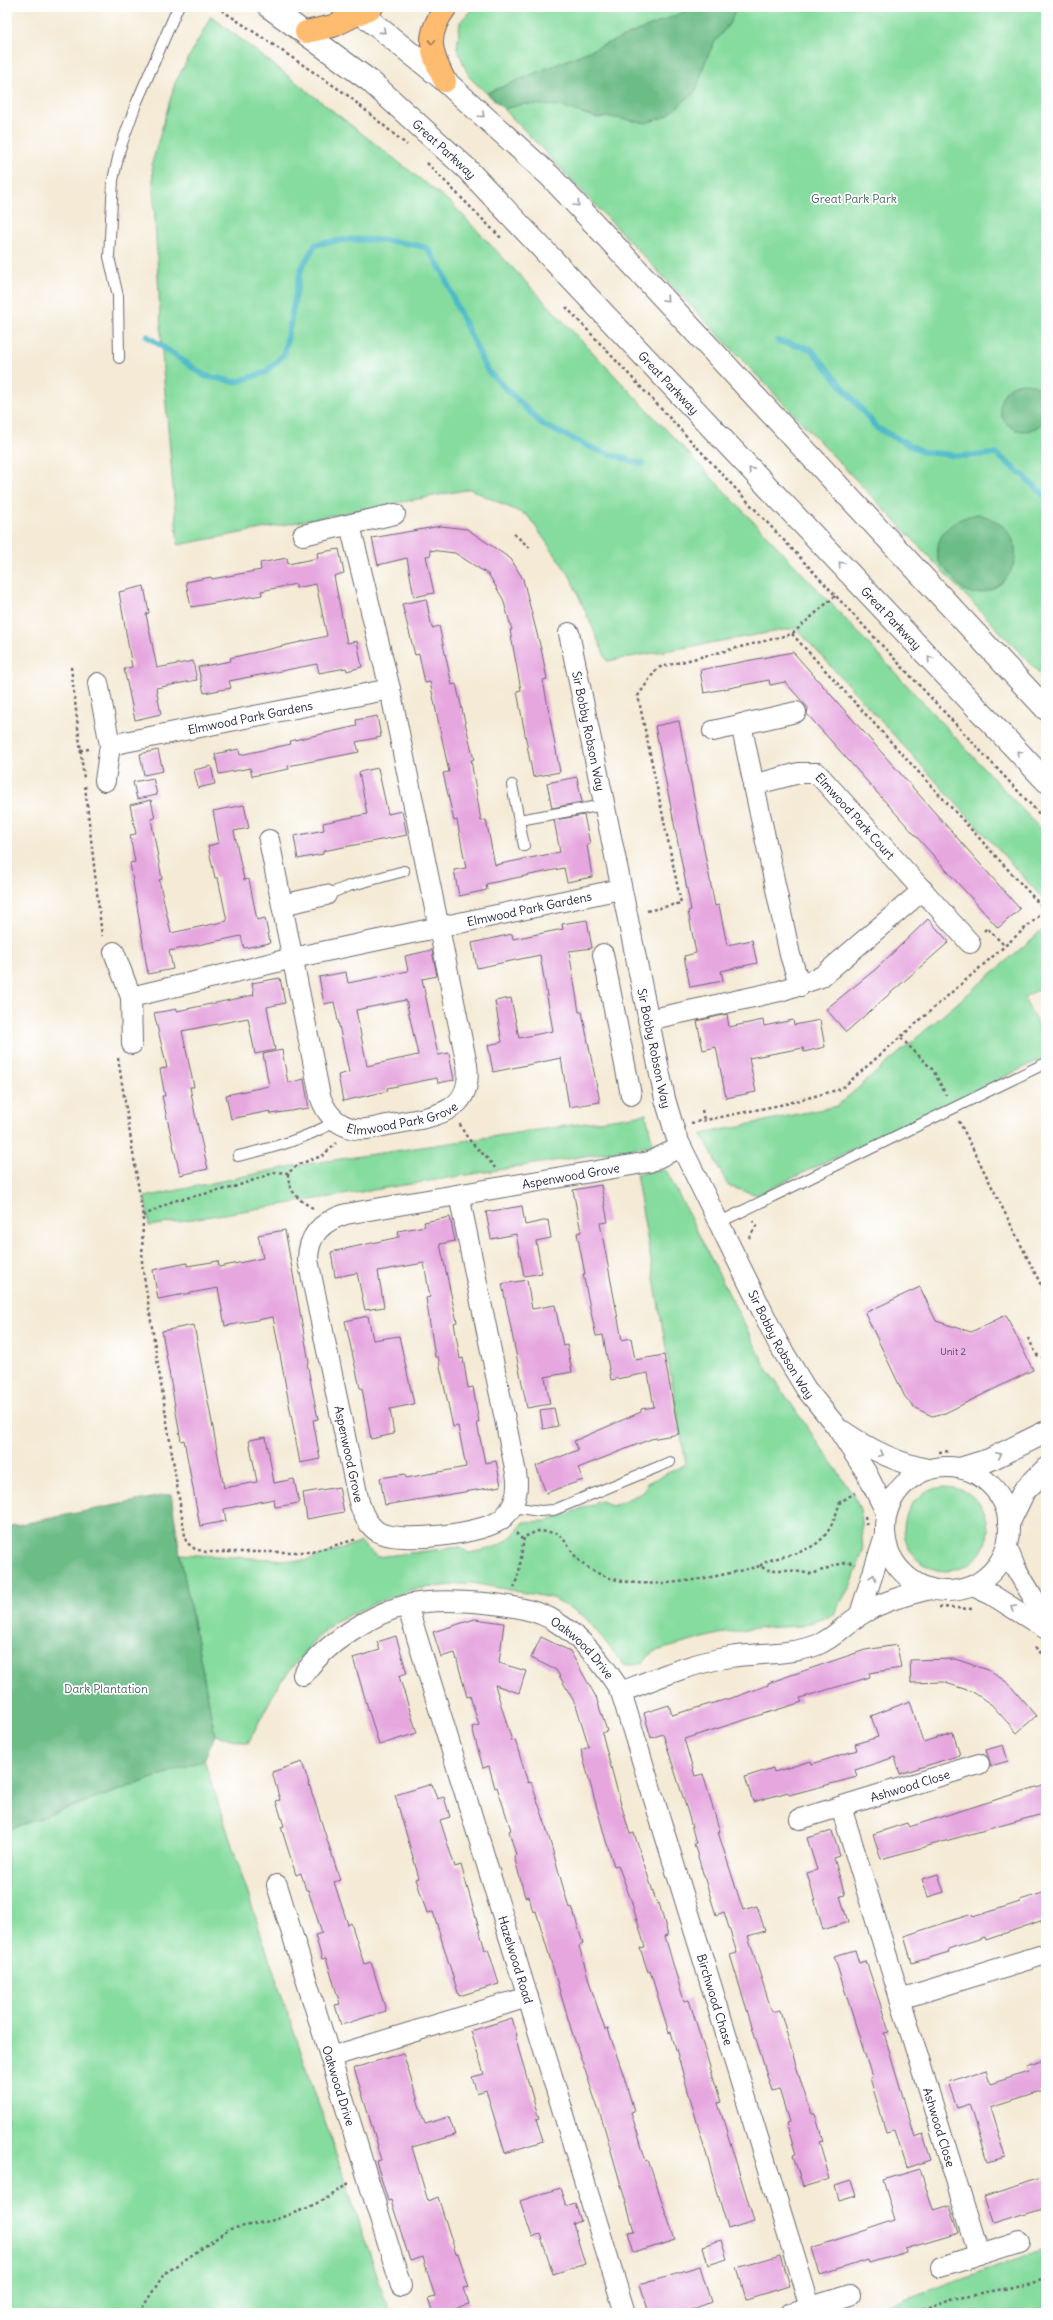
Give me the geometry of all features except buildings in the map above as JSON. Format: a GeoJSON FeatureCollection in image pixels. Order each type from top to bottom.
{"type":"FeatureCollection","features":[{"type":"Feature","properties":{"kind":"highway"},"geometry":{"type":"LineString","coordinates":[[445,81],[436,64],[431,44],[432,30],[446,7]]}},
{"type":"Feature","properties":{"kind":"highway"},"geometry":{"type":"LineString","coordinates":[[306,32],[333,26],[362,9]]}},
{"type":"Feature","properties":{"kind":"street","name":"Great Parkway"},"geometry":{"type":"LineString","coordinates":[[269,7],[306,32],[370,81],[466,168],[1046,782]]}},
{"type":"Feature","properties":{"kind":"street"},"geometry":{"type":"LineString","coordinates":[[362,9],[445,81],[550,176],[1046,709]]}},
{"type":"Feature","properties":{"kind":"street"},"geometry":{"type":"LineString","coordinates":[[304,535],[395,514]]}},
{"type":"Feature","properties":{"kind":"street"},"geometry":{"type":"LineString","coordinates":[[350,525],[390,689],[438,928]]}},
{"type":"Feature","properties":{"kind":"street","name":"Sir Bobby Robson Way"},"geometry":{"type":"LineString","coordinates":[[569,633],[648,1020],[673,1128],[681,1148],[788,1362],[836,1426],[875,1488],[886,1512]]}},
{"type":"Feature","properties":{"kind":"street"},"geometry":{"type":"LineString","coordinates":[[98,683],[110,745],[105,781]]}},
{"type":"Feature","properties":{"kind":"street","name":"Elmwood Park Gardens"},"geometry":{"type":"LineString","coordinates":[[110,745],[390,689]]}},
{"type":"Feature","properties":{"kind":"street"},"geometry":{"type":"LineString","coordinates":[[713,731],[796,712]]}},
{"type":"Feature","properties":{"kind":"street"},"geometry":{"type":"LineString","coordinates":[[741,724],[790,955],[800,986]]}},
{"type":"Feature","properties":{"kind":"street","name":"Elmwood Park Court"},"geometry":{"type":"LineString","coordinates":[[753,785],[799,773],[817,773],[970,943]]}},
{"type":"Feature","properties":{"kind":"street"},"geometry":{"type":"LineString","coordinates":[[269,840],[293,958]]}},
{"type":"Feature","properties":{"kind":"street","name":"Elmwood Park Gardens"},"geometry":{"type":"LineString","coordinates":[[131,997],[293,958],[621,889]]}},
{"type":"Feature","properties":{"kind":"street"},"geometry":{"type":"LineString","coordinates":[[648,1020],[800,986],[821,977],[844,960],[923,890]]}},
{"type":"Feature","properties":{"kind":"street"},"geometry":{"type":"LineString","coordinates":[[282,905],[326,895]]}},
{"type":"Feature","properties":{"kind":"street","name":"Elmwood Park Grove"},"geometry":{"type":"LineString","coordinates":[[293,958],[320,1096],[326,1111],[341,1124],[358,1130],[434,1116],[453,1107],[464,1094],[469,1076],[438,928]]}},
{"type":"Feature","properties":{"kind":"street"},"geometry":{"type":"LineString","coordinates":[[114,952],[131,997],[132,1044]]}},
{"type":"Feature","properties":{"kind":"street"},"geometry":{"type":"LineString","coordinates":[[603,954],[631,1095]]}},
{"type":"Feature","properties":{"kind":"street"},"geometry":{"type":"LineString","coordinates":[[607,974],[638,969]]}},
{"type":"Feature","properties":{"kind":"street"},"geometry":{"type":"LineString","coordinates":[[628,1075],[659,1069]]}},
{"type":"Feature","properties":{"kind":"street","name":"Aspenwood Grove"},"geometry":{"type":"LineString","coordinates":[[379,1532],[364,1516],[358,1498],[308,1260],[309,1246],[319,1227],[332,1219],[346,1214],[649,1162],[681,1148]]}},
{"type":"Feature","properties":{"kind":"street"},"geometry":{"type":"LineString","coordinates":[[379,1532],[394,1537],[414,1538],[475,1530],[494,1524],[502,1519],[512,1507],[516,1495],[516,1473],[459,1195]]}},
{"type":"Feature","properties":{"kind":"street","name":"Sir Bobby Robson Way"},"geometry":{"type":"LineString","coordinates":[[836,1426],[883,1455],[907,1465],[931,1461]]}},
{"type":"Feature","properties":{"kind":"street"},"geometry":{"type":"LineString","coordinates":[[860,1614],[885,1535],[886,1512],[889,1502],[902,1485],[931,1461],[951,1466],[959,1460],[989,1460],[1046,1432]]}},
{"type":"Feature","properties":{"kind":"street"},"geometry":{"type":"LineString","coordinates":[[885,1535],[889,1551],[896,1564],[911,1579],[930,1589],[952,1592],[973,1586],[992,1573],[1000,1564],[1007,1548],[1010,1535],[1009,1522],[1005,1509],[993,1490],[984,1480],[959,1460]]}},
{"type":"Feature","properties":{"kind":"street"},"geometry":{"type":"LineString","coordinates":[[1009,1522],[1024,1491],[1046,1469]]}},
{"type":"Feature","properties":{"kind":"street"},"geometry":{"type":"LineString","coordinates":[[1007,1548],[1015,1567],[1046,1619]]}},
{"type":"Feature","properties":{"kind":"street"},"geometry":{"type":"LineString","coordinates":[[973,1586],[992,1595],[1046,1629]]}},
{"type":"Feature","properties":{"kind":"street","name":"Oakwood Drive"},"geometry":{"type":"LineString","coordinates":[[303,1674],[318,1656],[338,1640],[374,1619],[407,1605],[484,1603],[509,1607],[552,1619],[589,1648],[606,1668],[621,1692],[690,1666],[730,1657],[797,1651],[818,1644],[840,1632],[860,1614],[889,1600],[930,1589]]}},
{"type":"Feature","properties":{"kind":"street","name":"Hazelwood Road"},"geometry":{"type":"LineString","coordinates":[[407,1605],[625,2313]]}},
{"type":"Feature","properties":{"kind":"street","name":"Birchwood Chase"},"geometry":{"type":"LineString","coordinates":[[621,1692],[810,2307]]}},
{"type":"Feature","properties":{"kind":"street","name":"Ashwood Close"},"geometry":{"type":"LineString","coordinates":[[800,1820],[979,1764]]}},
{"type":"Feature","properties":{"kind":"street","name":"Ashwood Close"},"geometry":{"type":"LineString","coordinates":[[841,1807],[979,2255]]}},
{"type":"Feature","properties":{"kind":"street","name":"Oakwood Drive"},"geometry":{"type":"LineString","coordinates":[[278,1885],[401,2286]]}},
{"type":"Feature","properties":{"kind":"street"},"geometry":{"type":"LineString","coordinates":[[900,1999],[1046,1954]]}},
{"type":"Feature","properties":{"kind":"street"},"geometry":{"type":"LineString","coordinates":[[330,2057],[528,1997]]}},
{"type":"Feature","properties":{"kind":"street"},"geometry":{"type":"LineString","coordinates":[[941,2267],[1020,2242]]}},
{"type":"Feature","properties":{"kind":"street"},"geometry":{"type":"LineString","coordinates":[[791,2313],[850,2295]]}},
{"type":"Feature","properties":{"kind":"lane"},"geometry":{"type":"LineString","coordinates":[[119,358],[118,296],[109,257],[113,180],[120,149],[136,104],[178,7]]}},
{"type":"Feature","properties":{"kind":"lane"},"geometry":{"type":"LineString","coordinates":[[512,785],[524,846]]}},
{"type":"Feature","properties":{"kind":"lane"},"geometry":{"type":"LineString","coordinates":[[519,820],[604,804]]}},
{"type":"Feature","properties":{"kind":"lane"},"geometry":{"type":"LineString","coordinates":[[326,895],[348,886],[404,871]]}},
{"type":"Feature","properties":{"kind":"lane"},"geometry":{"type":"LineString","coordinates":[[718,1223],[1046,1063]]}},
{"type":"Feature","properties":{"kind":"lane"},"geometry":{"type":"LineString","coordinates":[[238,1156],[282,1146],[341,1124]]}},
{"type":"Feature","properties":{"kind":"lane"},"geometry":{"type":"LineString","coordinates":[[512,1507],[540,1511],[554,1510],[670,1462]]}},
{"type":"Feature","properties":{"kind":"path"},"geometry":{"type":"LineString","coordinates":[[216,7],[346,94],[408,146]]}},
{"type":"Feature","properties":{"kind":"path"},"geometry":{"type":"LineString","coordinates":[[426,162],[504,241]]}},
{"type":"Feature","properties":{"kind":"path"},"geometry":{"type":"LineString","coordinates":[[564,304],[1046,821]]}},
{"type":"Feature","properties":{"kind":"path"},"geometry":{"type":"LineString","coordinates":[[514,534],[530,548]]}},
{"type":"Feature","properties":{"kind":"path"},"geometry":{"type":"LineString","coordinates":[[626,915],[681,903],[638,696],[657,668],[792,634],[835,596]]}},
{"type":"Feature","properties":{"kind":"path"},"geometry":{"type":"LineString","coordinates":[[673,1128],[704,1120],[785,1104],[841,1089],[1046,911],[792,634]]}},
{"type":"Feature","properties":{"kind":"path"},"geometry":{"type":"LineString","coordinates":[[901,1038],[933,1070],[1046,1295]]}},
{"type":"Feature","properties":{"kind":"path"},"geometry":{"type":"LineString","coordinates":[[453,1107],[466,1138],[490,1160],[504,1187]]}},
{"type":"Feature","properties":{"kind":"path"},"geometry":{"type":"LineString","coordinates":[[702,1110],[704,1120]]}},
{"type":"Feature","properties":{"kind":"path"},"geometry":{"type":"LineString","coordinates":[[341,1124],[330,1150],[316,1159],[299,1164],[288,1173],[276,1172],[231,1188],[173,1201],[143,1216],[142,1264],[186,1542],[194,1549],[206,1552],[312,1552],[379,1532]]}},
{"type":"Feature","properties":{"kind":"path"},"geometry":{"type":"LineString","coordinates":[[288,1173],[290,1186],[296,1196],[332,1219]]}},
{"type":"Feature","properties":{"kind":"path"},"geometry":{"type":"LineString","coordinates":[[748,1209],[756,1226],[749,1235],[749,1241]]}},
{"type":"Feature","properties":{"kind":"path"},"geometry":{"type":"LineString","coordinates":[[1028,1338],[1037,1355],[1046,1359]]}},
{"type":"Feature","properties":{"kind":"path"},"geometry":{"type":"LineString","coordinates":[[931,1461],[959,1460]]}},
{"type":"Feature","properties":{"kind":"path"},"geometry":{"type":"LineString","coordinates":[[509,1607],[519,1572],[523,1540],[527,1534],[538,1531],[557,1533],[585,1566],[598,1574],[617,1580],[666,1582],[713,1577],[760,1566],[765,1561],[796,1554],[814,1546],[826,1536],[834,1522],[840,1502],[855,1493]]}},
{"type":"Feature","properties":{"kind":"path"},"geometry":{"type":"LineString","coordinates":[[760,1566],[768,1570],[788,1570],[812,1574],[848,1562],[863,1566]]}},
{"type":"Feature","properties":{"kind":"path"},"geometry":{"type":"LineString","coordinates":[[139,2313],[164,2274],[230,2229],[274,2220],[305,2209],[329,2197],[366,2171]]}},
{"type":"Feature","properties":{"kind":"path"},"geometry":{"type":"LineString","coordinates":[[911,2313],[954,2298],[1009,2288],[1046,2278]]}},
{"type":"Feature","properties":{"kind":"green space","name":"Great Park Park"},"geometry":{"type":"Polygon","coordinates":[[[474,7],[1046,7],[1046,680],[504,109],[469,77],[457,48],[460,22],[474,7]]]}},
{"type":"Feature","properties":{"kind":"green space"},"geometry":{"type":"Polygon","coordinates":[[[696,7],[737,7],[730,23],[714,43],[705,62],[696,91],[667,116],[646,123],[610,117],[597,118],[560,106],[524,104],[504,109],[487,93],[696,7]]]}},
{"type":"Feature","properties":{"kind":"green space"},"geometry":{"type":"Polygon","coordinates":[[[211,16],[451,203],[822,594],[1046,835],[1046,902],[796,628],[607,661],[570,576],[528,516],[470,489],[178,545],[163,369],[152,163],[175,83],[211,16]]]}},
{"type":"Feature","properties":{"kind":"green space"},"geometry":{"type":"Polygon","coordinates":[[[1019,383],[1029,383],[1038,387],[1044,393],[1048,402],[1048,412],[1044,421],[1038,427],[1029,431],[1019,431],[1010,427],[1004,421],[1000,412],[1000,402],[1004,393],[1010,387],[1019,383]]]}},
{"type":"Feature","properties":{"kind":"green space"},"geometry":{"type":"Polygon","coordinates":[[[978,514],[998,523],[1006,530],[1012,538],[1015,547],[1015,556],[1013,567],[1007,577],[999,585],[983,593],[971,593],[964,590],[940,563],[937,550],[939,541],[948,528],[962,519],[978,514]]]}},
{"type":"Feature","properties":{"kind":"green space"},"geometry":{"type":"Polygon","coordinates":[[[1046,927],[1046,986],[1024,997],[1046,1041],[1046,1057],[757,1195],[728,1186],[702,1134],[837,1106],[1046,927]]]}},
{"type":"Feature","properties":{"kind":"green space"},"geometry":{"type":"Polygon","coordinates":[[[646,1114],[653,1145],[149,1226],[145,1197],[293,1166],[646,1114]]]}},
{"type":"Feature","properties":{"kind":"green space"},"geometry":{"type":"Polygon","coordinates":[[[666,1170],[766,1367],[851,1491],[860,1509],[863,1551],[852,1583],[833,1615],[801,1626],[763,1628],[718,1634],[652,1652],[644,1662],[625,1666],[584,1616],[553,1598],[472,1583],[414,1589],[378,1602],[334,1622],[311,1644],[278,1685],[248,1743],[215,1735],[180,1554],[305,1561],[360,1542],[377,1557],[460,1547],[468,1553],[500,1545],[506,1541],[524,1522],[548,1521],[601,1501],[612,1506],[644,1492],[647,1483],[686,1464],[636,1174],[666,1170]]]}},
{"type":"Feature","properties":{"kind":"green space"},"geometry":{"type":"Polygon","coordinates":[[[946,1487],[962,1490],[976,1499],[985,1513],[988,1529],[985,1545],[976,1559],[962,1568],[946,1571],[930,1568],[916,1559],[907,1545],[904,1529],[907,1513],[916,1499],[930,1490],[946,1487]]]}},
{"type":"Feature","properties":{"kind":"green space","name":"Dark Plantation"},"geometry":{"type":"Polygon","coordinates":[[[171,1494],[180,1554],[215,1735],[204,1760],[7,1830],[7,1527],[171,1494]]]}},
{"type":"Feature","properties":{"kind":"green space"},"geometry":{"type":"Polygon","coordinates":[[[204,1760],[265,1946],[390,2313],[7,2313],[7,1830],[204,1760]]]}},
{"type":"Feature","properties":{"kind":"green space"},"geometry":{"type":"Polygon","coordinates":[[[1046,2248],[1046,2312],[866,2313],[1046,2248]]]}},
{"type":"Feature","properties":{"kind":"waterway"},"geometry":{"type":"LineString","coordinates":[[147,336],[205,376],[236,382],[266,372],[284,354],[301,269],[315,245],[342,240],[371,240],[401,242],[427,248],[443,272],[456,305],[487,370],[543,425],[597,450],[642,464]]}},
{"type":"Feature","properties":{"kind":"waterway"},"geometry":{"type":"LineString","coordinates":[[778,341],[811,349],[877,428],[923,452],[961,456],[996,454],[1025,477],[1046,497]]}}]}
